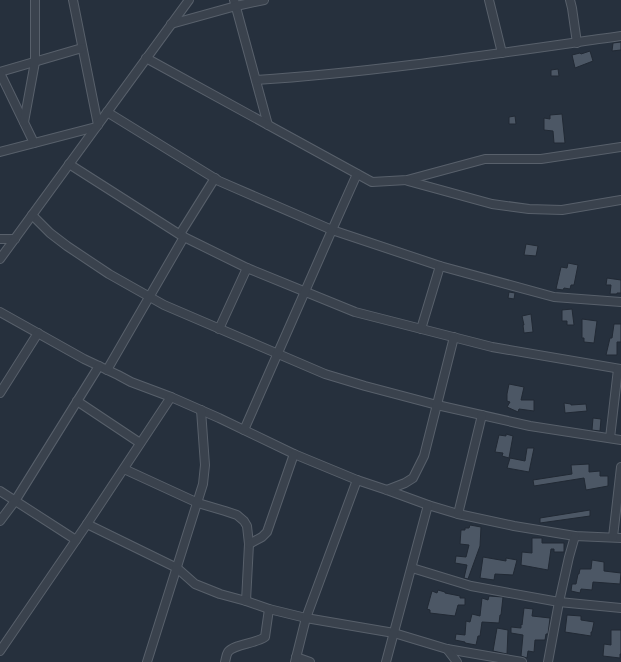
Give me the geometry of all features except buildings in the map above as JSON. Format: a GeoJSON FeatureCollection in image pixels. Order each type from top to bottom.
{"type":"FeatureCollection","features":[{"type":"Feature","properties":{"kind":"street"},"geometry":{"type":"LineString","coordinates":[[24,122],[34,62],[35,0]]}},
{"type":"Feature","properties":{"kind":"street"},"geometry":{"type":"LineString","coordinates":[[73,0],[97,126]]}},
{"type":"Feature","properties":{"kind":"street"},"geometry":{"type":"LineString","coordinates":[[0,259],[189,0]]}},
{"type":"Feature","properties":{"kind":"street"},"geometry":{"type":"LineString","coordinates":[[171,24],[235,3],[264,0]]}},
{"type":"Feature","properties":{"kind":"street"},"geometry":{"type":"LineString","coordinates":[[489,0],[502,53]]}},
{"type":"Feature","properties":{"kind":"street"},"geometry":{"type":"LineString","coordinates":[[570,0],[577,42]]}},
{"type":"Feature","properties":{"kind":"street"},"geometry":{"type":"LineString","coordinates":[[235,3],[268,125]]}},
{"type":"Feature","properties":{"kind":"street"},"geometry":{"type":"LineString","coordinates":[[256,80],[311,76],[445,61],[621,36]]}},
{"type":"Feature","properties":{"kind":"street"},"geometry":{"type":"LineString","coordinates":[[34,143],[0,73],[82,48]]}},
{"type":"Feature","properties":{"kind":"street"},"geometry":{"type":"LineString","coordinates":[[146,58],[372,182],[407,180],[485,159],[541,159],[621,147]]}},
{"type":"Feature","properties":{"kind":"street"},"geometry":{"type":"LineString","coordinates":[[108,112],[215,178],[332,230],[440,266],[554,296],[621,302]]}},
{"type":"Feature","properties":{"kind":"street"},"geometry":{"type":"LineString","coordinates":[[0,152],[97,126]]}},
{"type":"Feature","properties":{"kind":"street"},"geometry":{"type":"LineString","coordinates":[[69,164],[182,235],[247,268],[355,312],[492,347],[620,369],[610,438]]}},
{"type":"Feature","properties":{"kind":"street"},"geometry":{"type":"LineString","coordinates":[[244,430],[357,174]]}},
{"type":"Feature","properties":{"kind":"street"},"geometry":{"type":"LineString","coordinates":[[108,370],[215,178]]}},
{"type":"Feature","properties":{"kind":"street"},"geometry":{"type":"LineString","coordinates":[[407,180],[492,204],[528,209],[562,210],[621,200]]}},
{"type":"Feature","properties":{"kind":"street"},"geometry":{"type":"LineString","coordinates":[[32,215],[67,246],[109,274],[164,305],[325,374],[437,405],[530,426],[621,440]]}},
{"type":"Feature","properties":{"kind":"street"},"geometry":{"type":"LineString","coordinates":[[0,239],[15,239]]}},
{"type":"Feature","properties":{"kind":"street"},"geometry":{"type":"LineString","coordinates":[[421,329],[440,266]]}},
{"type":"Feature","properties":{"kind":"street"},"geometry":{"type":"LineString","coordinates":[[219,329],[247,268]]}},
{"type":"Feature","properties":{"kind":"street"},"geometry":{"type":"LineString","coordinates":[[0,312],[84,359],[131,382],[201,410],[294,454],[357,480],[458,514],[514,526],[575,536],[617,538],[621,467]]}},
{"type":"Feature","properties":{"kind":"street"},"geometry":{"type":"LineString","coordinates":[[0,393],[38,333]]}},
{"type":"Feature","properties":{"kind":"street"},"geometry":{"type":"LineString","coordinates":[[386,490],[405,483],[413,478],[424,456],[454,337]]}},
{"type":"Feature","properties":{"kind":"street"},"geometry":{"type":"LineString","coordinates":[[0,521],[15,501],[99,366]]}},
{"type":"Feature","properties":{"kind":"street"},"geometry":{"type":"LineString","coordinates":[[0,651],[3,642],[87,524],[171,397]]}},
{"type":"Feature","properties":{"kind":"street"},"geometry":{"type":"LineString","coordinates":[[77,401],[140,444]]}},
{"type":"Feature","properties":{"kind":"street"},"geometry":{"type":"LineString","coordinates":[[147,662],[203,484],[205,465],[201,410]]}},
{"type":"Feature","properties":{"kind":"street"},"geometry":{"type":"LineString","coordinates":[[458,514],[482,415]]}},
{"type":"Feature","properties":{"kind":"street"},"geometry":{"type":"LineString","coordinates":[[249,544],[262,538],[267,532],[294,454]]}},
{"type":"Feature","properties":{"kind":"street"},"geometry":{"type":"LineString","coordinates":[[124,469],[198,503],[237,515],[244,521],[247,526],[249,544],[246,601]]}},
{"type":"Feature","properties":{"kind":"street"},"geometry":{"type":"LineString","coordinates":[[310,662],[296,660],[306,618],[357,480]]}},
{"type":"Feature","properties":{"kind":"street"},"geometry":{"type":"LineString","coordinates":[[0,491],[76,540]]}},
{"type":"Feature","properties":{"kind":"street"},"geometry":{"type":"LineString","coordinates":[[386,662],[428,505]]}},
{"type":"Feature","properties":{"kind":"street"},"geometry":{"type":"LineString","coordinates":[[87,524],[177,568],[195,584],[220,594],[269,609],[306,618],[394,633],[447,649],[522,662]]}},
{"type":"Feature","properties":{"kind":"street"},"geometry":{"type":"LineString","coordinates":[[548,662],[559,602],[575,536]]}},
{"type":"Feature","properties":{"kind":"street"},"geometry":{"type":"LineString","coordinates":[[412,568],[472,586],[559,602],[621,608]]}},
{"type":"Feature","properties":{"kind":"street"},"geometry":{"type":"LineString","coordinates":[[225,662],[227,653],[233,648],[260,640],[265,637],[269,609]]}},
{"type":"Feature","properties":{"kind":"street"},"geometry":{"type":"LineString","coordinates":[[447,649],[458,662]]}}]}
